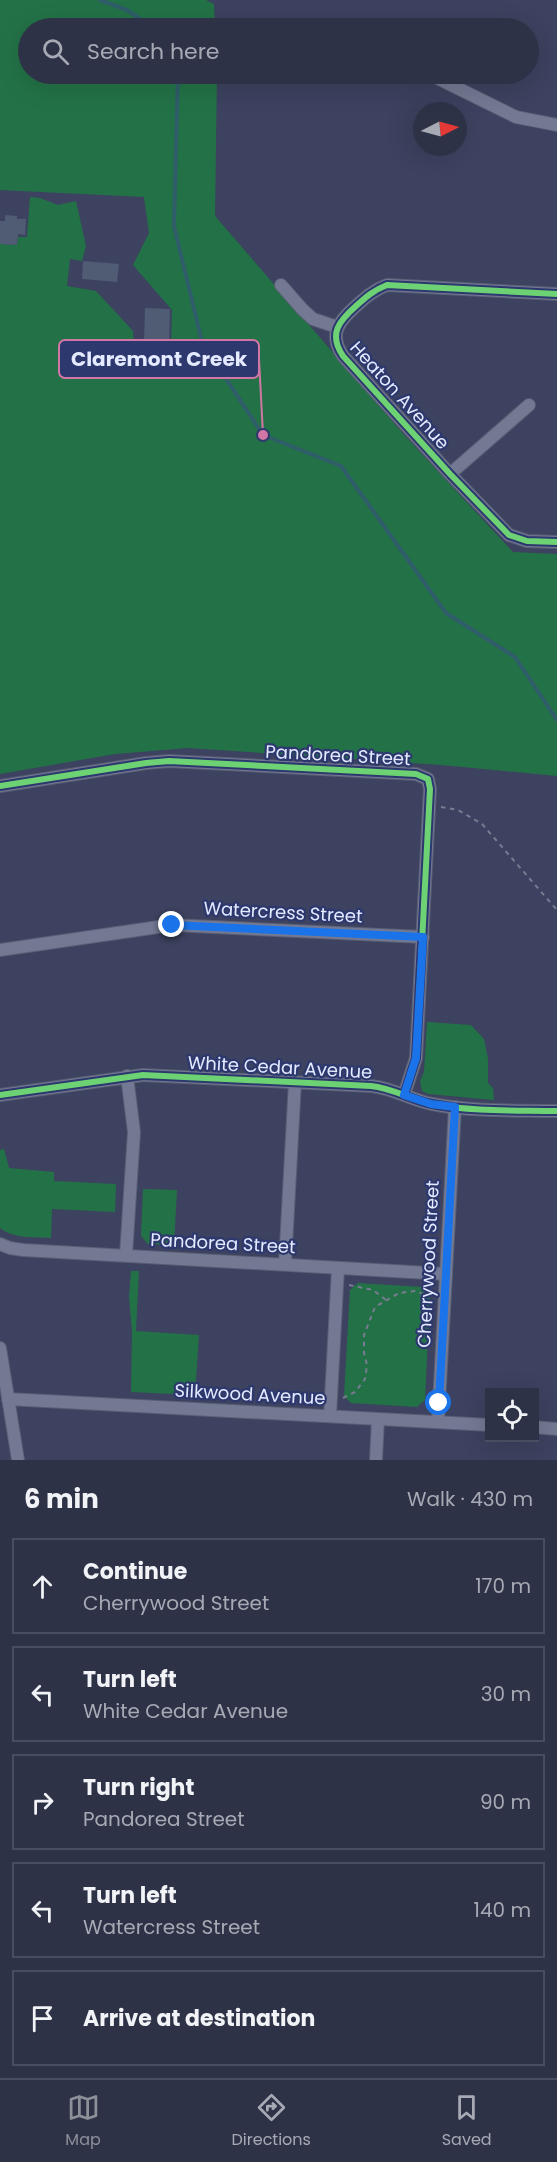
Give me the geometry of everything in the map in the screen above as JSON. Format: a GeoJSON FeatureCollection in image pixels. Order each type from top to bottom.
{"type":"FeatureCollection","features":[{"type":"Feature","properties":{"kind":"street"},"geometry":{"type":"LineString","coordinates":[[449,84],[516,117],[557,125]]}},
{"type":"Feature","properties":{"kind":"street","name":"Heaton Avenue"},"geometry":{"type":"LineString","coordinates":[[280,285],[313,319],[338,327]]}},
{"type":"Feature","properties":{"kind":"street","name":"Heaton Avenue"},"geometry":{"type":"LineString","coordinates":[[557,294],[387,285],[374,290],[341,319],[338,327],[337,348],[450,474],[509,535],[527,541],[557,542]]}},
{"type":"Feature","properties":{"kind":"street"},"geometry":{"type":"LineString","coordinates":[[450,474],[529,405]]}},
{"type":"Feature","properties":{"kind":"street","name":"Pandorea Street"},"geometry":{"type":"LineString","coordinates":[[0,786],[147,763],[190,762],[420,775],[428,779],[429,806],[416,1058],[404,1095]]}},
{"type":"Feature","properties":{"kind":"street","name":"Watercress Street"},"geometry":{"type":"LineString","coordinates":[[0,950],[172,925],[423,937]]}},
{"type":"Feature","properties":{"kind":"street","name":"White Cedar Avenue"},"geometry":{"type":"LineString","coordinates":[[0,1095],[127,1076],[156,1075],[374,1086],[431,1104],[557,1112]]}},
{"type":"Feature","properties":{"kind":"street"},"geometry":{"type":"LineString","coordinates":[[126,1256],[134,1132],[127,1076]]}},
{"type":"Feature","properties":{"kind":"street"},"geometry":{"type":"LineString","coordinates":[[285,1264],[295,1082]]}},
{"type":"Feature","properties":{"kind":"street","name":"Cherrywood Street"},"geometry":{"type":"LineString","coordinates":[[438,1422],[455,1107]]}},
{"type":"Feature","properties":{"kind":"street","name":"Pandorea Street"},"geometry":{"type":"LineString","coordinates":[[0,1244],[23,1250],[446,1274]]}},
{"type":"Feature","properties":{"kind":"street"},"geometry":{"type":"LineString","coordinates":[[330,1416],[338,1268]]}},
{"type":"Feature","properties":{"kind":"street"},"geometry":{"type":"LineString","coordinates":[[0,1348],[18,1460]]}},
{"type":"Feature","properties":{"kind":"street","name":"Silkwood Avenue"},"geometry":{"type":"LineString","coordinates":[[8,1399],[485,1425]]}},
{"type":"Feature","properties":{"kind":"street"},"geometry":{"type":"LineString","coordinates":[[376,1460],[378,1419]]}},
{"type":"Feature","properties":{"kind":"street"},"geometry":{"type":"LineString","coordinates":[[539,1427],[557,1429]]}},
{"type":"Feature","properties":{"kind":"path"},"geometry":{"type":"LineString","coordinates":[[429,806],[458,810],[482,824],[557,910]]}},
{"type":"Feature","properties":{"kind":"path"},"geometry":{"type":"LineString","coordinates":[[338,1398],[351,1395],[363,1383],[366,1374],[365,1331],[373,1309],[394,1294],[420,1292],[429,1296],[429,1280]]}},
{"type":"Feature","properties":{"kind":"path"},"geometry":{"type":"LineString","coordinates":[[349,1285],[369,1288],[386,1300]]}},
{"type":"Feature","properties":{"kind":"green space"},"geometry":{"type":"Polygon","coordinates":[[[0,0],[206,0],[214,4],[215,18],[18,18],[18,84],[217,84],[215,216],[406,437],[513,552],[557,554],[557,776],[441,765],[188,748],[115,754],[0,774],[0,244],[17,245],[18,237],[27,237],[30,197],[58,205],[76,201],[86,246],[82,261],[70,259],[67,286],[96,291],[133,331],[134,344],[171,345],[172,310],[133,265],[149,233],[144,197],[0,190],[0,0]]]}},
{"type":"Feature","properties":{"kind":"green space"},"geometry":{"type":"Polygon","coordinates":[[[427,1022],[471,1025],[484,1039],[488,1059],[488,1083],[493,1088],[494,1100],[428,1094],[422,1091],[420,1081],[424,1072],[427,1022]]]}},
{"type":"Feature","properties":{"kind":"green space"},"geometry":{"type":"Polygon","coordinates":[[[4,1149],[9,1168],[54,1172],[54,1181],[116,1184],[115,1212],[52,1209],[51,1238],[24,1237],[6,1232],[0,1228],[0,1150],[4,1149]]]}},
{"type":"Feature","properties":{"kind":"green space"},"geometry":{"type":"Polygon","coordinates":[[[143,1189],[177,1190],[174,1245],[148,1244],[141,1236],[143,1189]]]}},
{"type":"Feature","properties":{"kind":"green space"},"geometry":{"type":"Polygon","coordinates":[[[131,1271],[139,1271],[136,1331],[199,1335],[195,1395],[131,1392],[132,1331],[129,1297],[131,1271]]]}},
{"type":"Feature","properties":{"kind":"green space"},"geometry":{"type":"Polygon","coordinates":[[[358,1283],[423,1287],[430,1294],[425,1400],[417,1407],[351,1403],[344,1396],[350,1290],[358,1283]]]}},
{"type":"Feature","properties":{"kind":"building"},"geometry":{"type":"Polygon","coordinates":[[[5,215],[26,219],[25,235],[18,234],[17,245],[0,244],[0,221],[5,221],[5,215]]]}},
{"type":"Feature","properties":{"kind":"building"},"geometry":{"type":"Polygon","coordinates":[[[83,261],[119,264],[117,282],[82,279],[83,261]]]}},
{"type":"Feature","properties":{"kind":"building"},"geometry":{"type":"Polygon","coordinates":[[[145,308],[170,309],[169,345],[144,343],[145,308]]]}},
{"type":"Feature","properties":{"kind":"waterway"},"geometry":{"type":"LineString","coordinates":[[100,0],[127,10],[139,18]]}},
{"type":"Feature","properties":{"kind":"waterway"},"geometry":{"type":"LineString","coordinates":[[178,84],[174,226],[202,342],[263,435],[341,466],[446,613],[515,657],[557,720]]}},
{"type":"Feature","properties":{"kind":"cycle path"},"geometry":{"type":"LineString","coordinates":[[557,294],[387,285],[370,294],[350,312],[340,323],[336,334],[336,341],[343,356],[509,535],[527,541],[557,542]]}},
{"type":"Feature","properties":{"kind":"cycle path"},"geometry":{"type":"LineString","coordinates":[[0,786],[169,761],[416,774],[428,779],[430,789],[416,1058],[404,1095]]}},
{"type":"Feature","properties":{"kind":"cycle path"},"geometry":{"type":"LineString","coordinates":[[0,1095],[143,1075],[371,1086],[447,1107],[557,1111]]}},
{"type":"Feature","properties":{"kind":"place","name":"Claremont Creek"},"geometry":{"type":"Point","coordinates":[263,435]}},
{"type":"Feature","properties":{"kind":"route"},"geometry":{"type":"LineString","coordinates":[[172,925],[423,937],[416,1058],[404,1095],[431,1104],[455,1107],[439,1403]]}}]}
